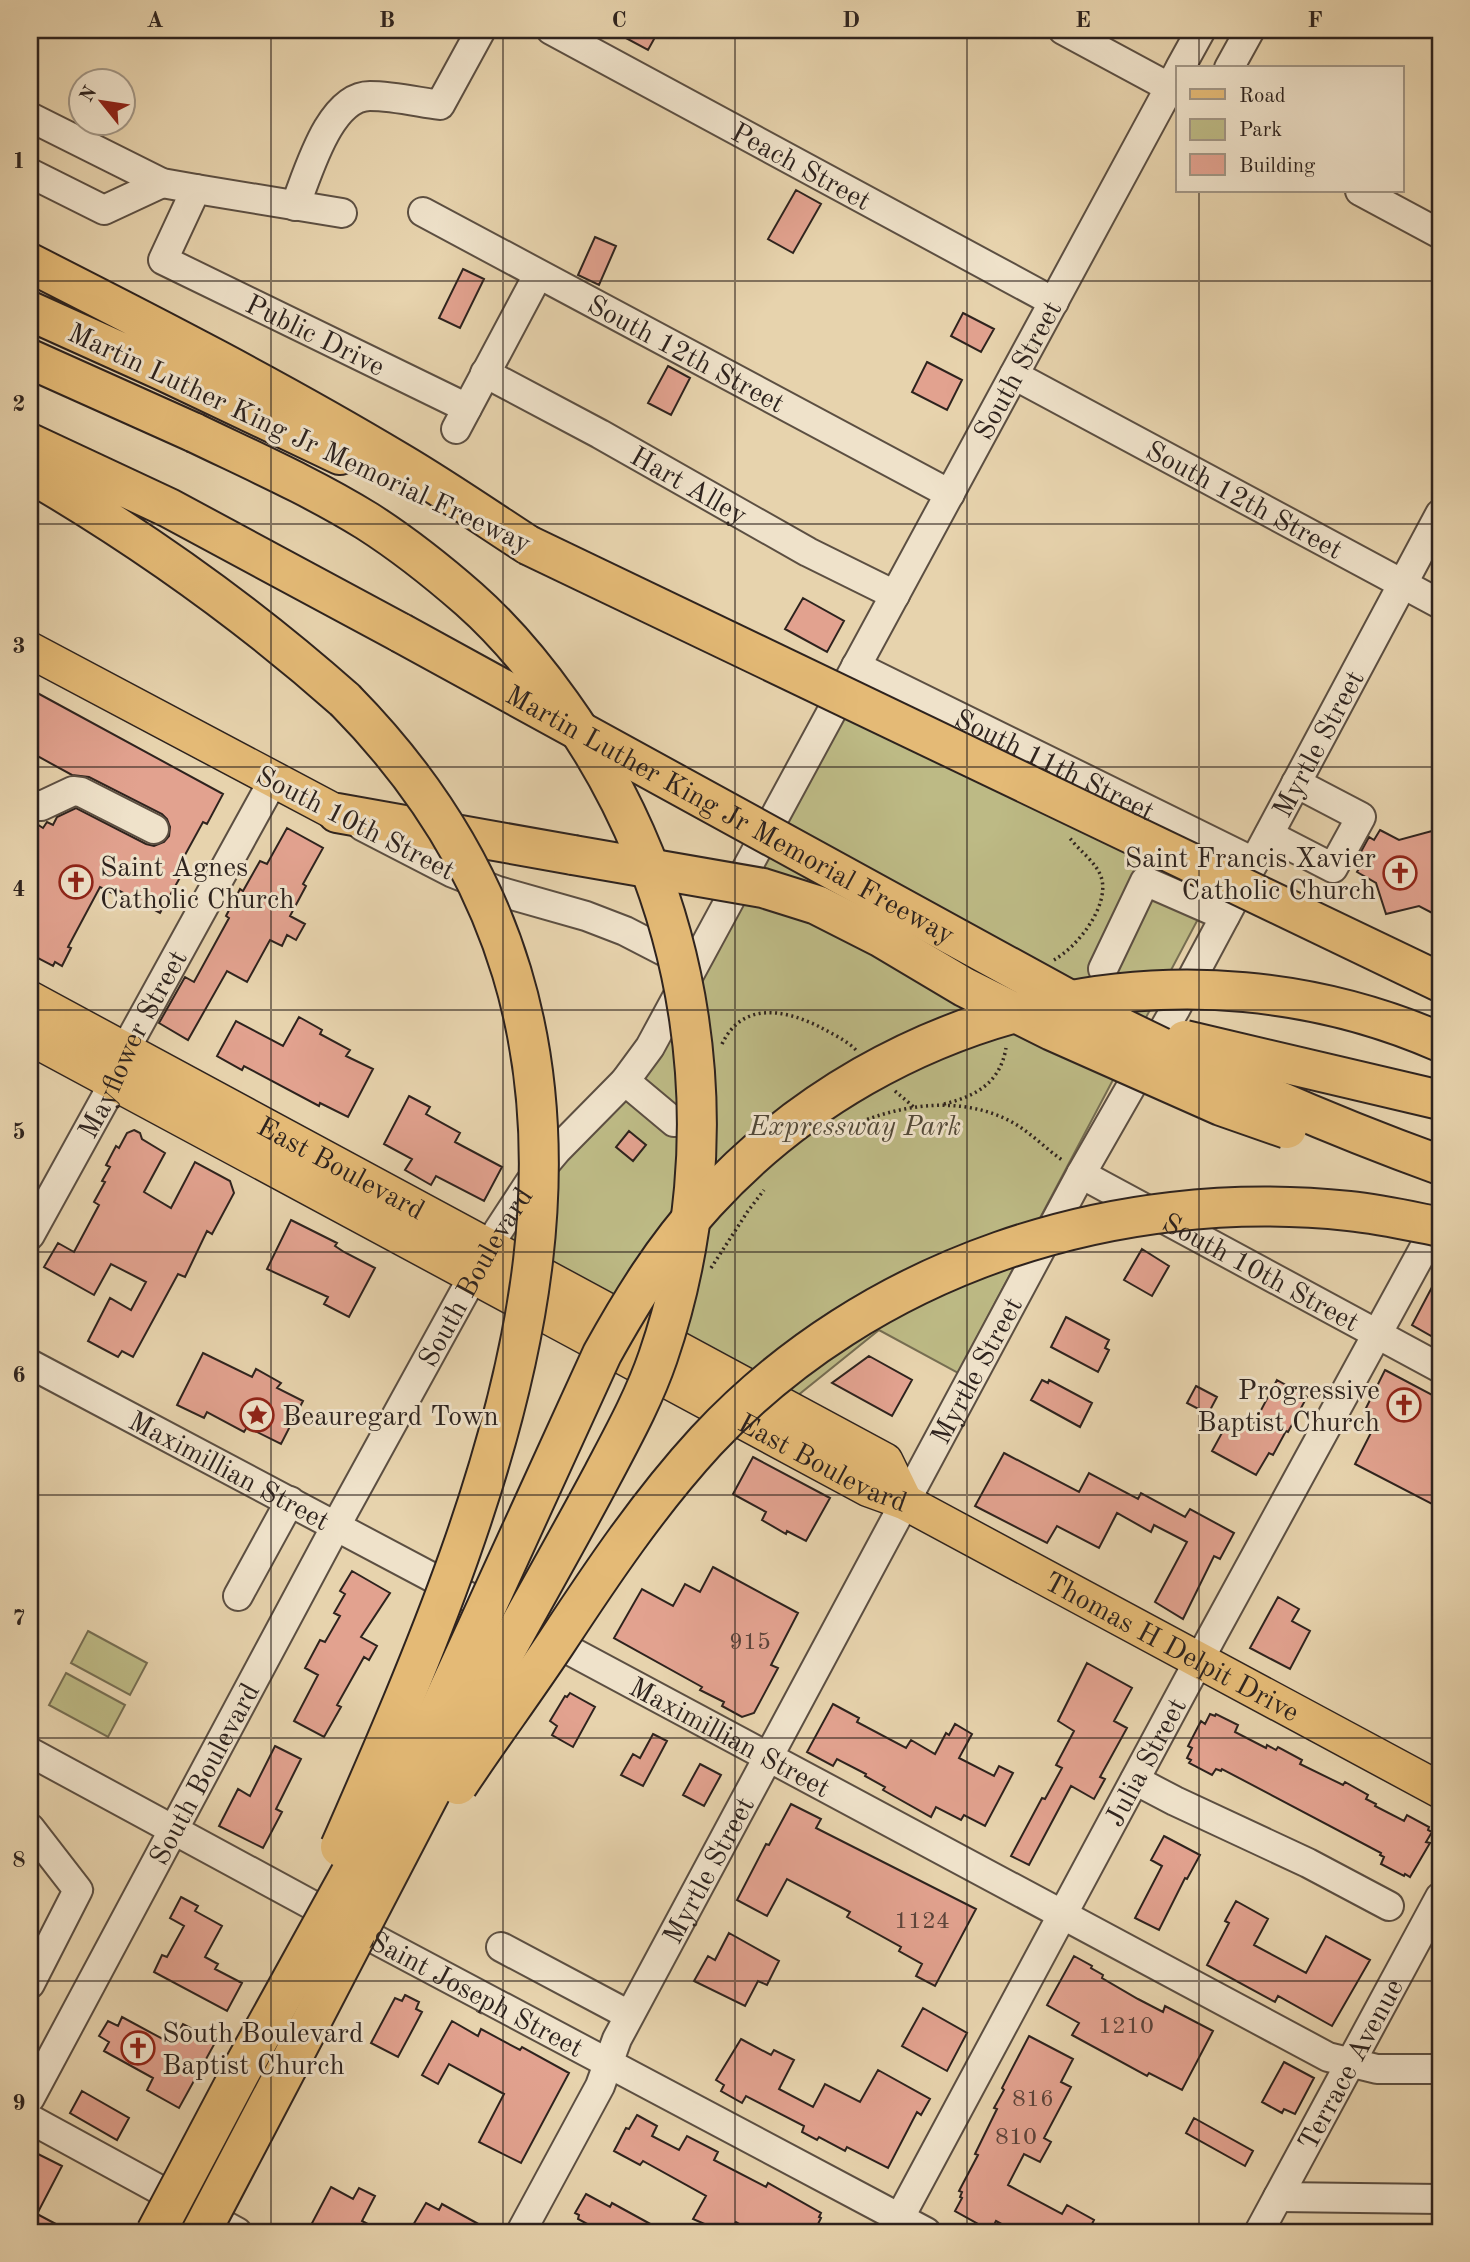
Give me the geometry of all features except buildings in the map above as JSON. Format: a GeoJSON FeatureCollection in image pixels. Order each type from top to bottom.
{"type":"FeatureCollection","features":[{"type":"Feature","properties":{"kind":"highway"},"geometry":{"type":"LineString","coordinates":[[30,263],[95,294],[205,353],[394,470]]}},
{"type":"Feature","properties":{"kind":"highway","name":"Martin Luther King Jr Memorial Freeway"},"geometry":{"type":"LineString","coordinates":[[30,311],[394,470],[528,545],[1440,982]]}},
{"type":"Feature","properties":{"kind":"highway"},"geometry":{"type":"LineString","coordinates":[[30,359],[195,433],[322,495],[362,518],[401,544],[473,602],[515,644],[551,689],[597,757],[645,852],[659,889],[678,960],[695,1066],[695,1178],[679,1276],[657,1358],[621,1439],[479,1701],[201,2232]]}},
{"type":"Feature","properties":{"kind":"highway","name":"Martin Luther King Jr Memorial Freeway"},"geometry":{"type":"LineString","coordinates":[[30,443],[169,508],[1141,1038],[1309,1115],[1440,1165]]}},
{"type":"Feature","properties":{"kind":"highway"},"geometry":{"type":"LineString","coordinates":[[30,473],[139,540],[200,582],[288,649],[345,699],[393,752],[436,811],[473,875],[502,943],[526,1026],[536,1086],[541,1160],[538,1227],[512,1375],[487,1473],[461,1553],[376,1768],[240,2073]]}},
{"type":"Feature","properties":{"kind":"highway"},"geometry":{"type":"LineString","coordinates":[[338,813],[763,888],[803,900],[852,922],[964,987],[1052,1031],[1221,1106],[1321,1138],[1440,1165]]}},
{"type":"Feature","properties":{"kind":"highway"},"geometry":{"type":"LineString","coordinates":[[156,2232],[240,2073],[434,1722],[602,1354],[619,1323],[681,1231],[705,1203],[757,1152],[789,1125],[839,1090],[915,1048],[986,1021],[1069,1000],[1167,989],[1239,991],[1346,1010],[1394,1024],[1440,1042]]}},
{"type":"Feature","properties":{"kind":"highway"},"geometry":{"type":"LineString","coordinates":[[1141,1038],[1175,1038],[1440,1100]]}},
{"type":"Feature","properties":{"kind":"highway"},"geometry":{"type":"LineString","coordinates":[[333,1982],[469,1768],[659,1495],[734,1413],[820,1343],[881,1304],[982,1256],[1053,1234],[1126,1217],[1200,1208],[1273,1206],[1350,1211],[1440,1227]]}},
{"type":"Feature","properties":{"kind":"main road","name":"South 10th Street"},"geometry":{"type":"LineString","coordinates":[[30,650],[338,813]]}},
{"type":"Feature","properties":{"kind":"main road","name":"East Boulevard"},"geometry":{"type":"LineString","coordinates":[[30,999],[126,1051],[869,1489],[905,1502]]}},
{"type":"Feature","properties":{"kind":"main road","name":"East Boulevard"},"geometry":{"type":"LineString","coordinates":[[30,1037],[113,1082],[481,1261]]}},
{"type":"Feature","properties":{"kind":"main road","name":"Thomas H Delpit Drive"},"geometry":{"type":"LineString","coordinates":[[905,1502],[1440,1790]]}},
{"type":"Feature","properties":{"kind":"street"},"geometry":{"type":"LineString","coordinates":[[295,205],[329,124],[343,108],[368,95],[440,106],[481,30]]}},
{"type":"Feature","properties":{"kind":"street","name":"Peach Street"},"geometry":{"type":"LineString","coordinates":[[551,30],[1054,302]]}},
{"type":"Feature","properties":{"kind":"street"},"geometry":{"type":"LineString","coordinates":[[1062,30],[1176,80]]}},
{"type":"Feature","properties":{"kind":"street","name":"South Street"},"geometry":{"type":"LineString","coordinates":[[1183,66],[1201,30]]}},
{"type":"Feature","properties":{"kind":"street"},"geometry":{"type":"LineString","coordinates":[[1230,66],[1250,30]]}},
{"type":"Feature","properties":{"kind":"street","name":"South Street"},"geometry":{"type":"LineString","coordinates":[[856,666],[1176,80]]}},
{"type":"Feature","properties":{"kind":"street"},"geometry":{"type":"LineString","coordinates":[[30,117],[162,183],[342,213]]}},
{"type":"Feature","properties":{"kind":"street"},"geometry":{"type":"LineString","coordinates":[[30,173],[104,210],[162,183]]}},
{"type":"Feature","properties":{"kind":"street","name":"Public Drive"},"geometry":{"type":"LineString","coordinates":[[196,189],[163,260],[461,419],[485,373]]}},
{"type":"Feature","properties":{"kind":"street"},"geometry":{"type":"LineString","coordinates":[[1362,192],[1440,234]]}},
{"type":"Feature","properties":{"kind":"street","name":"South 12th Street"},"geometry":{"type":"LineString","coordinates":[[423,212],[950,494]]}},
{"type":"Feature","properties":{"kind":"street"},"geometry":{"type":"LineString","coordinates":[[485,373],[538,275]]}},
{"type":"Feature","properties":{"kind":"street","name":"Hart Alley"},"geometry":{"type":"LineString","coordinates":[[485,373],[600,434],[808,552],[895,595]]}},
{"type":"Feature","properties":{"kind":"street","name":"South 12th Street"},"geometry":{"type":"LineString","coordinates":[[1014,375],[1440,604]]}},
{"type":"Feature","properties":{"kind":"street","name":"Myrtle Street"},"geometry":{"type":"LineString","coordinates":[[521,2232],[600,2085],[629,2015],[1081,1174],[1269,835],[1440,514]]}},
{"type":"Feature","properties":{"kind":"street","name":"South 11th Street"},"geometry":{"type":"LineString","coordinates":[[856,666],[1254,862]]}},
{"type":"Feature","properties":{"kind":"street","name":"South Boulevard"},"geometry":{"type":"LineString","coordinates":[[32,2091],[481,1261],[530,1182],[557,1150],[625,1081],[650,1047],[856,666]]}},
{"type":"Feature","properties":{"kind":"street","name":"Mayflower Street"},"geometry":{"type":"LineString","coordinates":[[30,1235],[113,1082],[126,1051],[274,779]]}},
{"type":"Feature","properties":{"kind":"street"},"geometry":{"type":"LineString","coordinates":[[1269,835],[1333,868],[1361,817],[1296,783]]}},
{"type":"Feature","properties":{"kind":"street"},"geometry":{"type":"LineString","coordinates":[[30,803],[41,806],[73,791],[81,792],[154,829]]}},
{"type":"Feature","properties":{"kind":"street","name":"South 10th Street"},"geometry":{"type":"LineString","coordinates":[[338,813],[453,873],[498,891],[586,916],[625,931],[694,967]]}},
{"type":"Feature","properties":{"kind":"street"},"geometry":{"type":"LineString","coordinates":[[1103,969],[1145,881],[1225,916]]}},
{"type":"Feature","properties":{"kind":"street"},"geometry":{"type":"LineString","coordinates":[[625,1081],[674,1122]]}},
{"type":"Feature","properties":{"kind":"street","name":"South 10th Street"},"geometry":{"type":"LineString","coordinates":[[1081,1174],[1440,1368]]}},
{"type":"Feature","properties":{"kind":"street","name":"Julia Street"},"geometry":{"type":"LineString","coordinates":[[896,2225],[1199,1660],[1440,1219]]}},
{"type":"Feature","properties":{"kind":"street","name":"Maximillian Street"},"geometry":{"type":"LineString","coordinates":[[30,1364],[337,1525],[1328,2057],[1377,2069],[1440,2069]]}},
{"type":"Feature","properties":{"kind":"street"},"geometry":{"type":"LineString","coordinates":[[238,1596],[290,1501]]}},
{"type":"Feature","properties":{"kind":"street","name":"Saint Joseph Street"},"geometry":{"type":"LineString","coordinates":[[30,1752],[608,2063],[896,2225],[926,2232]]}},
{"type":"Feature","properties":{"kind":"street"},"geometry":{"type":"LineString","coordinates":[[1135,1780],[1308,1863],[1389,1906]]}},
{"type":"Feature","properties":{"kind":"street"},"geometry":{"type":"LineString","coordinates":[[30,1984],[78,1890],[32,1837]]}},
{"type":"Feature","properties":{"kind":"street","name":"Terrace Avenue"},"geometry":{"type":"LineString","coordinates":[[1259,2232],[1440,1897]]}},
{"type":"Feature","properties":{"kind":"street"},"geometry":{"type":"LineString","coordinates":[[501,1947],[629,2015]]}},
{"type":"Feature","properties":{"kind":"street"},"geometry":{"type":"LineString","coordinates":[[30,2119],[237,2232]]}},
{"type":"Feature","properties":{"kind":"street"},"geometry":{"type":"LineString","coordinates":[[1278,2197],[1440,2199]]}},
{"type":"Feature","properties":{"kind":"path"},"geometry":{"type":"LineString","coordinates":[[720,1047],[734,1026],[746,1018],[770,1012],[785,1013],[806,1020],[845,1042],[860,1054]]}},
{"type":"Feature","properties":{"kind":"path"},"geometry":{"type":"LineString","coordinates":[[888,1084],[915,1108]]}},
{"type":"Feature","properties":{"kind":"path"},"geometry":{"type":"LineString","coordinates":[[823,1140],[867,1119],[915,1108],[965,1105],[1011,1122],[1081,1174]]}},
{"type":"Feature","properties":{"kind":"path"},"geometry":{"type":"LineString","coordinates":[[706,1273],[715,1264],[748,1211],[769,1184]]}},
{"type":"Feature","properties":{"kind":"green space","name":"Expressway Park"},"geometry":{"type":"Polygon","coordinates":[[[857,686],[1225,868],[958,1373],[879,1330],[792,1400],[512,1249],[510,1237],[530,1201],[584,1140],[624,1102],[857,686]]]}},
{"type":"Feature","properties":{"kind":"green space"},"geometry":{"type":"Polygon","coordinates":[[[88,1631],[147,1663],[130,1695],[71,1663],[88,1631]]]}},
{"type":"Feature","properties":{"kind":"green space"},"geometry":{"type":"Polygon","coordinates":[[[66,1673],[125,1705],[108,1737],[49,1705],[66,1673]]]}},
{"type":"Feature","properties":{"kind":"place","name":"Saint Francis Xavier Catholic Church"},"geometry":{"type":"Point","coordinates":[1400,873]}},
{"type":"Feature","properties":{"kind":"place","name":"Saint Agnes Catholic Church"},"geometry":{"type":"Point","coordinates":[76,882]}},
{"type":"Feature","properties":{"kind":"place","name":"Progressive Baptist Church"},"geometry":{"type":"Point","coordinates":[1404,1405]}},
{"type":"Feature","properties":{"kind":"place","name":"Beauregard Town"},"geometry":{"type":"Point","coordinates":[257,1415]}},
{"type":"Feature","properties":{"kind":"place","name":"South Boulevard Baptist Church"},"geometry":{"type":"Point","coordinates":[138,2048]}}]}
